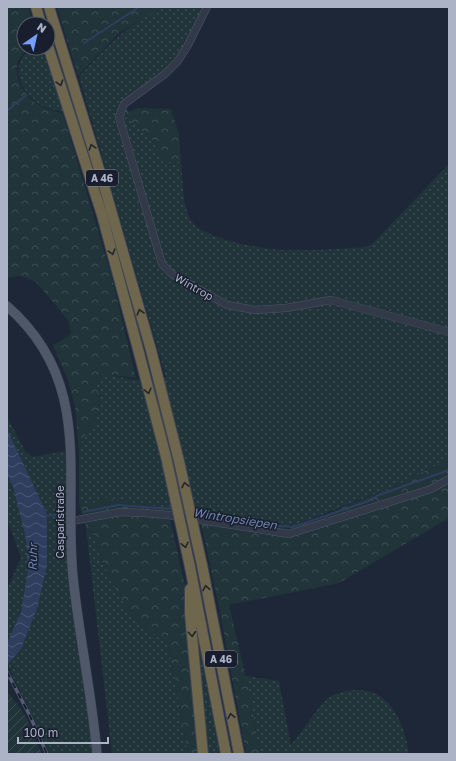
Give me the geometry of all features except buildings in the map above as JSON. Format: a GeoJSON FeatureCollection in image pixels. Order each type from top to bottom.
{"type":"FeatureCollection","features":[{"type":"Feature","properties":{"kind":"highway","name":"A 46"},"geometry":{"type":"LineString","coordinates":[[49,7],[103,182],[151,350],[180,461],[239,754]]}},
{"type":"Feature","properties":{"kind":"highway","name":"A 46"},"geometry":{"type":"LineString","coordinates":[[51,56],[102,215],[166,457],[190,567],[226,754]]}},
{"type":"Feature","properties":{"kind":"highway"},"geometry":{"type":"LineString","coordinates":[[190,567],[190,614],[203,754]]}},
{"type":"Feature","properties":{"kind":"main road","name":"Casparistraße"},"geometry":{"type":"LineString","coordinates":[[7,306],[20,318],[40,343],[56,372],[63,391],[70,428],[72,455],[72,521],[75,595],[97,754]]}},
{"type":"Feature","properties":{"kind":"street","name":"Wintrop"},"geometry":{"type":"LineString","coordinates":[[207,7],[188,45],[178,61],[165,74],[124,104],[119,116],[158,256],[162,264],[173,276],[227,305],[255,310],[286,308],[331,300],[449,332]]}},
{"type":"Feature","properties":{"kind":"street"},"geometry":{"type":"LineString","coordinates":[[72,521],[120,512],[168,514],[289,534],[431,489],[449,479]]}},
{"type":"Feature","properties":{"kind":"green space"},"geometry":{"type":"Polygon","coordinates":[[[7,7],[28,7],[31,16],[16,16],[16,56],[22,56],[18,61],[18,77],[26,94],[33,101],[42,107],[63,114],[111,274],[136,378],[102,374],[96,383],[100,403],[94,423],[83,438],[79,452],[75,406],[68,380],[53,345],[71,333],[68,320],[36,282],[21,276],[7,278],[7,7]]]}},
{"type":"Feature","properties":{"kind":"green space"},"geometry":{"type":"Polygon","coordinates":[[[57,7],[162,7],[119,33],[78,76],[57,7]]]}},
{"type":"Feature","properties":{"kind":"green space"},"geometry":{"type":"Polygon","coordinates":[[[162,7],[205,7],[178,57],[165,72],[118,110],[153,140],[166,167],[168,162],[181,162],[184,199],[187,213],[196,226],[205,232],[246,245],[281,250],[366,247],[373,243],[449,164],[449,329],[328,298],[255,308],[226,304],[170,277],[220,306],[254,312],[328,301],[449,334],[449,459],[395,486],[293,526],[285,527],[104,498],[91,504],[79,504],[79,452],[83,438],[94,423],[100,403],[96,383],[102,374],[140,380],[154,380],[166,377],[79,77],[98,56],[127,29],[162,7]]]}},
{"type":"Feature","properties":{"kind":"green space"},"geometry":{"type":"Polygon","coordinates":[[[24,56],[45,56],[64,113],[40,105],[27,92],[22,85],[19,76],[18,68],[24,56]]]}},
{"type":"Feature","properties":{"kind":"green space"},"geometry":{"type":"Polygon","coordinates":[[[126,107],[129,112],[137,108],[171,109],[179,134],[181,162],[169,162],[166,167],[153,140],[124,116],[126,107]]]}},
{"type":"Feature","properties":{"kind":"green space"},"geometry":{"type":"Polygon","coordinates":[[[7,417],[25,451],[33,457],[65,451],[68,519],[93,754],[50,754],[7,665],[21,649],[37,609],[41,587],[47,514],[7,429],[7,417]]]}},
{"type":"Feature","properties":{"kind":"green space"},"geometry":{"type":"Polygon","coordinates":[[[449,459],[449,518],[339,583],[229,605],[249,690],[260,754],[246,754],[219,607],[201,523],[170,519],[186,590],[199,754],[188,754],[168,645],[134,618],[118,594],[102,561],[93,535],[86,527],[79,504],[91,504],[104,498],[290,529],[395,486],[449,459]]]}},
{"type":"Feature","properties":{"kind":"green space"},"geometry":{"type":"Polygon","coordinates":[[[7,475],[16,496],[23,521],[27,547],[28,579],[18,617],[7,643],[7,590],[21,557],[7,520],[7,475]]]}},
{"type":"Feature","properties":{"kind":"green space"},"geometry":{"type":"Polygon","coordinates":[[[86,527],[93,535],[102,561],[118,594],[134,618],[168,645],[188,754],[112,754],[86,527]]]}},
{"type":"Feature","properties":{"kind":"green space"},"geometry":{"type":"Polygon","coordinates":[[[198,641],[218,744],[220,754],[206,754],[198,641]]]}},
{"type":"Feature","properties":{"kind":"green space"},"geometry":{"type":"Polygon","coordinates":[[[246,676],[279,681],[291,745],[321,706],[330,697],[344,691],[359,690],[380,696],[388,703],[400,722],[409,754],[260,754],[246,676]]]}},
{"type":"Feature","properties":{"kind":"green space"},"geometry":{"type":"Polygon","coordinates":[[[9,693],[26,717],[42,754],[8,754],[7,696],[9,693]]]}},
{"type":"Feature","properties":{"kind":"water","name":"Ruhr"},"geometry":{"type":"Polygon","coordinates":[[[7,429],[47,514],[47,565],[37,609],[21,649],[7,665],[7,643],[21,612],[28,570],[26,538],[13,487],[7,475],[7,429]]]}},
{"type":"Feature","properties":{"kind":"waterway"},"geometry":{"type":"LineString","coordinates":[[84,43],[139,7]]}},
{"type":"Feature","properties":{"kind":"waterway"},"geometry":{"type":"LineString","coordinates":[[7,111],[26,95]]}},
{"type":"Feature","properties":{"kind":"waterway","name":"Wintropsiepen"},"geometry":{"type":"LineString","coordinates":[[195,513],[237,520],[255,525],[293,527],[366,502],[379,495],[449,470]]}},
{"type":"Feature","properties":{"kind":"waterway","name":"Wintropsiepen"},"geometry":{"type":"LineString","coordinates":[[83,512],[118,505],[174,509]]}},
{"type":"Feature","properties":{"kind":"waterway"},"geometry":{"type":"LineString","coordinates":[[46,516],[63,514]]}},
{"type":"Feature","properties":{"kind":"railway"},"geometry":{"type":"LineString","coordinates":[[7,672],[30,716],[47,754]]}}]}
